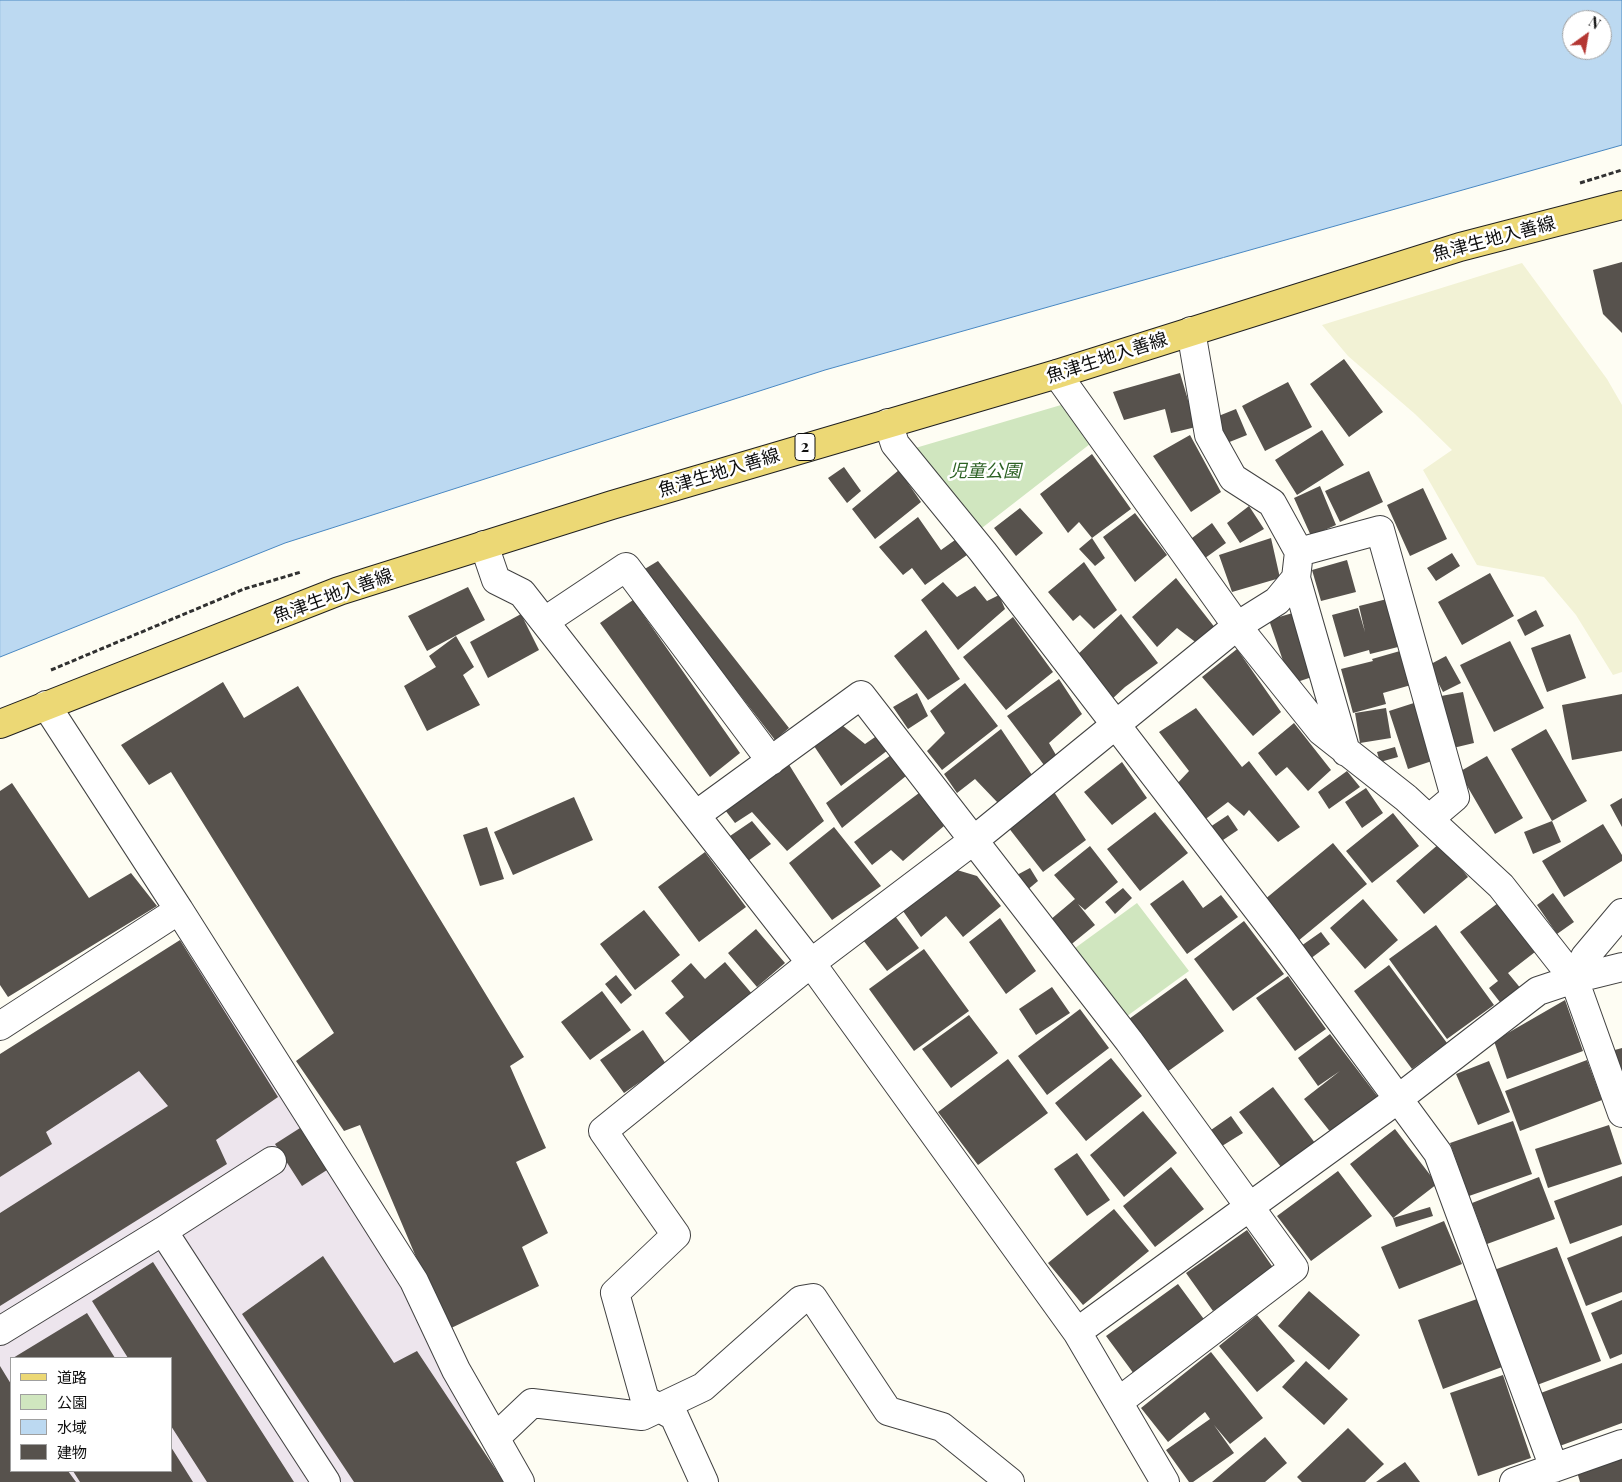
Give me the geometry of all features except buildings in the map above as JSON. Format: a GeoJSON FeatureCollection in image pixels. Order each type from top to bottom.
{"type":"FeatureCollection","features":[{"type":"Feature","properties":{"kind":"main road","name":"魚津生地入善線"},"geometry":{"type":"LineString","coordinates":[[0,724],[339,591],[612,505],[1057,374],[1460,246],[1622,205]]}},
{"type":"Feature","properties":{"kind":"street"},"geometry":{"type":"LineString","coordinates":[[1191,331],[1210,435],[1233,478],[1272,503],[1297,565],[1346,752]]}},
{"type":"Feature","properties":{"kind":"street"},"geometry":{"type":"LineString","coordinates":[[1057,374],[1237,626],[1320,731],[1406,798],[1501,886],[1574,979],[1622,1113]]}},
{"type":"Feature","properties":{"kind":"street"},"geometry":{"type":"LineString","coordinates":[[888,423],[895,444],[983,552],[1276,933],[1438,1153],[1554,1468]]}},
{"type":"Feature","properties":{"kind":"street"},"geometry":{"type":"LineString","coordinates":[[704,1482],[674,1416],[645,1400],[615,1293],[676,1235],[604,1131],[811,963],[974,840],[1237,626],[1277,602],[1297,565],[1380,530],[1455,797],[1429,820]]}},
{"type":"Feature","properties":{"kind":"street"},"geometry":{"type":"LineString","coordinates":[[484,545],[496,580],[522,593],[811,963],[1077,1332],[1165,1482]]}},
{"type":"Feature","properties":{"kind":"street"},"geometry":{"type":"LineString","coordinates":[[545,621],[626,567],[771,761]]}},
{"type":"Feature","properties":{"kind":"street"},"geometry":{"type":"LineString","coordinates":[[696,815],[861,695],[1129,1041],[1294,1268],[1118,1402]]}},
{"type":"Feature","properties":{"kind":"street"},"geometry":{"type":"LineString","coordinates":[[46,706],[179,910],[414,1281],[456,1370],[520,1482]]}},
{"type":"Feature","properties":{"kind":"street"},"geometry":{"type":"LineString","coordinates":[[0,1026],[179,910]]}},
{"type":"Feature","properties":{"kind":"street"},"geometry":{"type":"LineString","coordinates":[[1574,979],[1585,957],[1622,913]]}},
{"type":"Feature","properties":{"kind":"street"},"geometry":{"type":"LineString","coordinates":[[1077,1332],[1399,1099],[1538,991],[1574,979],[1622,967]]}},
{"type":"Feature","properties":{"kind":"street"},"geometry":{"type":"LineString","coordinates":[[0,1331],[163,1231],[272,1161]]}},
{"type":"Feature","properties":{"kind":"street"},"geometry":{"type":"LineString","coordinates":[[163,1231],[326,1482]]}},
{"type":"Feature","properties":{"kind":"street"},"geometry":{"type":"LineString","coordinates":[[495,1438],[532,1403],[642,1416],[703,1387],[801,1300],[812,1298],[888,1411],[942,1427],[1010,1482]]}},
{"type":"Feature","properties":{"kind":"street"},"geometry":{"type":"LineString","coordinates":[[1514,1482],[1622,1444]]}},
{"type":"Feature","properties":{"kind":"shaded area"},"geometry":{"type":"Polygon","coordinates":[[[201,955],[373,1203],[494,1482],[0,1482],[0,1081],[201,955]]]}},
{"type":"Feature","properties":{"kind":"green space"},"geometry":{"type":"Polygon","coordinates":[[[1522,263],[1607,379],[1622,405],[1622,672],[1613,675],[1576,615],[1544,577],[1477,565],[1423,470],[1452,450],[1415,414],[1348,356],[1322,325],[1522,263]]]}},
{"type":"Feature","properties":{"kind":"green space","name":"児童公園"},"geometry":{"type":"Polygon","coordinates":[[[1061,405],[1090,444],[978,531],[912,449],[1061,405]]]}},
{"type":"Feature","properties":{"kind":"green space"},"geometry":{"type":"Polygon","coordinates":[[[1137,903],[1189,971],[1123,1019],[1071,951],[1137,903]]]}},
{"type":"Feature","properties":{"kind":"water"},"geometry":{"type":"Polygon","coordinates":[[[0,0],[1622,0],[1622,145],[825,370],[285,543],[0,657],[0,0]]]}}]}
